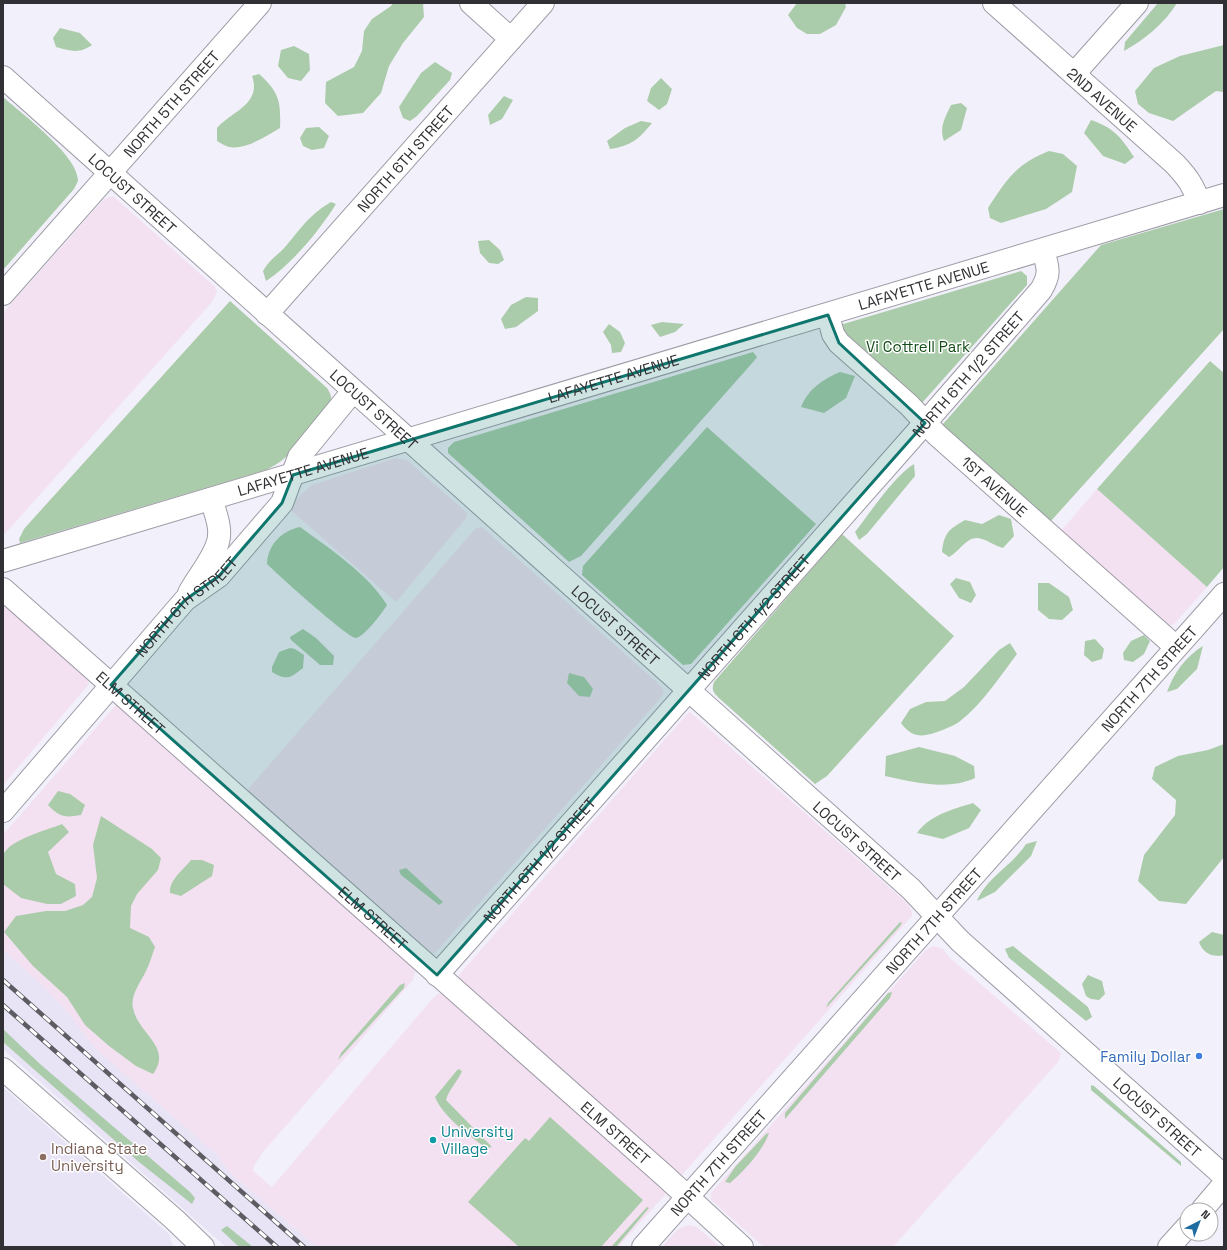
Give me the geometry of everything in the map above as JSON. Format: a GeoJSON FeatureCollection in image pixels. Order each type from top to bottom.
{"type":"FeatureCollection","features":[{"type":"Feature","properties":{"kind":"street","name":"NORTH 5TH STREET"},"geometry":{"type":"LineString","coordinates":[[3,294],[260,3]]}},
{"type":"Feature","properties":{"kind":"street"},"geometry":{"type":"LineString","coordinates":[[471,3],[511,39]]}},
{"type":"Feature","properties":{"kind":"street","name":"NORTH 6TH STREET"},"geometry":{"type":"LineString","coordinates":[[267,314],[543,3]]}},
{"type":"Feature","properties":{"kind":"street","name":"2ND AVENUE"},"geometry":{"type":"LineString","coordinates":[[994,3],[1175,164],[1191,182],[1195,190],[1198,203]]}},
{"type":"Feature","properties":{"kind":"street"},"geometry":{"type":"LineString","coordinates":[[1074,74],[1137,3]]}},
{"type":"Feature","properties":{"kind":"street","name":"LOCUST STREET"},"geometry":{"type":"LineString","coordinates":[[3,77],[911,889],[960,941],[1224,1176]]}},
{"type":"Feature","properties":{"kind":"street","name":"LAFAYETTE AVENUE"},"geometry":{"type":"LineString","coordinates":[[3,561],[410,441],[1224,196]]}},
{"type":"Feature","properties":{"kind":"street","name":"NORTH 6TH 1/2 STREET"},"geometry":{"type":"LineString","coordinates":[[437,975],[926,423],[1041,290],[1047,279],[1049,270],[1043,250]]}},
{"type":"Feature","properties":{"kind":"street","name":"1ST AVENUE"},"geometry":{"type":"LineString","coordinates":[[828,315],[833,334],[839,343],[909,405],[926,423],[1043,530],[1176,647]]}},
{"type":"Feature","properties":{"kind":"street","name":"NORTH 6TH STREET"},"geometry":{"type":"LineString","coordinates":[[3,811],[185,600],[219,576],[282,503],[300,457],[353,391]]}},
{"type":"Feature","properties":{"kind":"street"},"geometry":{"type":"LineString","coordinates":[[185,600],[214,552],[218,541],[218,519],[212,499]]}},
{"type":"Feature","properties":{"kind":"street","name":"ELM STREET"},"geometry":{"type":"LineString","coordinates":[[3,589],[666,1177],[687,1198],[742,1247]]}},
{"type":"Feature","properties":{"kind":"street","name":"NORTH 7TH STREET"},"geometry":{"type":"LineString","coordinates":[[643,1247],[1224,594]]}},
{"type":"Feature","properties":{"kind":"street"},"geometry":{"type":"LineString","coordinates":[[3,1069],[175,1220],[203,1247]]}},
{"type":"Feature","properties":{"kind":"street"},"geometry":{"type":"LineString","coordinates":[[1209,1202],[1224,1184]]}},
{"type":"Feature","properties":{"kind":"street"},"geometry":{"type":"LineString","coordinates":[[1169,1247],[1179,1236]]}},
{"type":"Feature","properties":{"kind":"highlighted area"},"geometry":{"type":"Polygon","coordinates":[[[828,315],[839,343],[925,423],[437,975],[111,685],[185,600],[219,576],[282,503],[293,475],[828,315]]]}},
{"type":"Feature","properties":{"kind":"shaded area"},"geometry":{"type":"Polygon","coordinates":[[[113,196],[215,287],[217,292],[212,302],[3,536],[3,313],[104,199],[113,196]]]}},
{"type":"Feature","properties":{"kind":"shaded area"},"geometry":{"type":"Polygon","coordinates":[[[396,458],[407,460],[467,513],[467,517],[396,602],[287,507],[312,485],[396,458]]]}},
{"type":"Feature","properties":{"kind":"shaded area"},"geometry":{"type":"Polygon","coordinates":[[[1097,489],[1207,587],[1174,624],[1168,626],[1061,531],[1097,489]]]}},
{"type":"Feature","properties":{"kind":"shaded area"},"geometry":{"type":"Polygon","coordinates":[[[482,527],[662,687],[664,694],[436,952],[431,954],[248,793],[249,788],[476,528],[482,527]]]}},
{"type":"Feature","properties":{"kind":"shaded area"},"geometry":{"type":"Polygon","coordinates":[[[3,604],[88,680],[89,684],[3,785],[3,604]]]}},
{"type":"Feature","properties":{"kind":"shaded area"},"geometry":{"type":"Polygon","coordinates":[[[115,706],[119,707],[416,969],[413,980],[263,1152],[254,1166],[253,1171],[272,1187],[433,998],[438,994],[444,993],[666,1191],[665,1195],[618,1247],[317,1247],[230,1173],[216,1154],[98,1051],[64,1008],[41,984],[3,950],[3,835],[115,706]]]}},
{"type":"Feature","properties":{"kind":"shaded area"},"geometry":{"type":"Polygon","coordinates":[[[690,712],[907,903],[912,911],[912,916],[681,1176],[678,1176],[459,980],[458,976],[690,712]]]}},
{"type":"Feature","properties":{"kind":"shaded area"},"geometry":{"type":"Polygon","coordinates":[[[933,946],[943,949],[949,957],[1061,1053],[1058,1062],[893,1247],[764,1247],[711,1200],[711,1193],[925,951],[933,946]]]}},
{"type":"Feature","properties":{"kind":"shaded area"},"geometry":{"type":"Polygon","coordinates":[[[3,950],[41,984],[64,1008],[98,1051],[216,1154],[230,1173],[317,1247],[226,1247],[3,1049],[3,950]]]}},
{"type":"Feature","properties":{"kind":"shaded area","name":"Indiana State University"},"geometry":{"type":"Polygon","coordinates":[[[3,1087],[170,1235],[173,1247],[3,1247],[3,1087]]]}},
{"type":"Feature","properties":{"kind":"shaded area"},"geometry":{"type":"Polygon","coordinates":[[[689,1225],[697,1227],[720,1247],[662,1247],[676,1231],[689,1225]]]}},
{"type":"Feature","properties":{"kind":"green space"},"geometry":{"type":"Polygon","coordinates":[[[393,3],[423,3],[424,17],[403,43],[389,66],[381,93],[363,113],[338,116],[325,103],[326,82],[354,67],[362,51],[364,31],[372,19],[393,3]]]}},
{"type":"Feature","properties":{"kind":"green space"},"geometry":{"type":"Polygon","coordinates":[[[797,3],[845,3],[846,7],[836,25],[820,34],[807,34],[797,28],[788,15],[797,3]]]}},
{"type":"Feature","properties":{"kind":"green space"},"geometry":{"type":"Polygon","coordinates":[[[1158,3],[1177,3],[1154,30],[1139,42],[1124,51],[1125,42],[1158,3]]]}},
{"type":"Feature","properties":{"kind":"green space"},"geometry":{"type":"Polygon","coordinates":[[[60,28],[80,33],[92,45],[79,51],[66,50],[56,47],[53,38],[60,28]]]}},
{"type":"Feature","properties":{"kind":"green space"},"geometry":{"type":"Polygon","coordinates":[[[1224,45],[1224,92],[1216,91],[1173,121],[1149,113],[1138,104],[1135,91],[1154,68],[1180,56],[1224,45]]]}},
{"type":"Feature","properties":{"kind":"green space"},"geometry":{"type":"Polygon","coordinates":[[[294,46],[309,54],[310,70],[301,81],[288,78],[278,66],[281,50],[294,46]]]}},
{"type":"Feature","properties":{"kind":"green space"},"geometry":{"type":"Polygon","coordinates":[[[435,62],[452,73],[450,80],[417,116],[410,121],[403,118],[399,107],[421,73],[435,62]]]}},
{"type":"Feature","properties":{"kind":"green space"},"geometry":{"type":"Polygon","coordinates":[[[259,74],[266,80],[275,92],[280,111],[280,128],[249,144],[235,147],[226,146],[217,141],[217,128],[244,106],[249,100],[253,94],[254,86],[252,76],[259,74]]]}},
{"type":"Feature","properties":{"kind":"green space"},"geometry":{"type":"Polygon","coordinates":[[[661,78],[672,89],[667,104],[659,110],[647,101],[651,88],[661,78]]]}},
{"type":"Feature","properties":{"kind":"green space"},"geometry":{"type":"Polygon","coordinates":[[[504,96],[513,100],[502,119],[490,125],[488,115],[504,96]]]}},
{"type":"Feature","properties":{"kind":"green space"},"geometry":{"type":"Polygon","coordinates":[[[3,97],[35,124],[59,148],[76,171],[78,181],[74,189],[3,270],[3,97]]]}},
{"type":"Feature","properties":{"kind":"green space"},"geometry":{"type":"Polygon","coordinates":[[[961,103],[967,108],[961,130],[944,141],[942,127],[951,105],[961,103]]]}},
{"type":"Feature","properties":{"kind":"green space"},"geometry":{"type":"Polygon","coordinates":[[[1091,120],[1106,126],[1116,134],[1134,157],[1125,164],[1103,156],[1084,133],[1091,120]]]}},
{"type":"Feature","properties":{"kind":"green space"},"geometry":{"type":"Polygon","coordinates":[[[641,121],[652,123],[634,141],[624,146],[610,149],[607,141],[625,128],[641,121]]]}},
{"type":"Feature","properties":{"kind":"green space"},"geometry":{"type":"Polygon","coordinates":[[[319,127],[329,136],[324,148],[312,150],[303,146],[300,138],[306,128],[319,127]]]}},
{"type":"Feature","properties":{"kind":"green space"},"geometry":{"type":"Polygon","coordinates":[[[1049,151],[1063,154],[1077,166],[1072,192],[1046,209],[1001,223],[990,218],[988,208],[1013,174],[1028,161],[1049,151]]]}},
{"type":"Feature","properties":{"kind":"green space"},"geometry":{"type":"Polygon","coordinates":[[[331,202],[336,204],[313,236],[286,266],[266,281],[263,271],[268,263],[286,246],[311,217],[331,202]]]}},
{"type":"Feature","properties":{"kind":"green space"},"geometry":{"type":"Polygon","coordinates":[[[1224,209],[1224,329],[1050,522],[943,426],[943,424],[1101,245],[1224,209]]]}},
{"type":"Feature","properties":{"kind":"green space"},"geometry":{"type":"Polygon","coordinates":[[[489,240],[500,250],[504,260],[498,264],[489,263],[480,253],[478,241],[489,240]]]}},
{"type":"Feature","properties":{"kind":"green space","name":"Vi Cottrell Park"},"geometry":{"type":"Polygon","coordinates":[[[1021,271],[1027,276],[1027,285],[922,403],[845,338],[840,325],[1021,271]]]}},
{"type":"Feature","properties":{"kind":"green space"},"geometry":{"type":"Polygon","coordinates":[[[526,297],[538,298],[538,311],[516,327],[505,329],[501,319],[511,305],[526,297]]]}},
{"type":"Feature","properties":{"kind":"green space"},"geometry":{"type":"Polygon","coordinates":[[[230,301],[327,388],[330,393],[331,403],[328,408],[300,443],[285,458],[266,470],[20,543],[19,539],[24,529],[230,301]]]}},
{"type":"Feature","properties":{"kind":"green space"},"geometry":{"type":"Polygon","coordinates":[[[662,322],[684,324],[675,332],[660,337],[651,325],[662,322]]]}},
{"type":"Feature","properties":{"kind":"green space"},"geometry":{"type":"Polygon","coordinates":[[[609,324],[620,332],[625,343],[621,352],[612,353],[611,345],[603,332],[609,324]]]}},
{"type":"Feature","properties":{"kind":"green space"},"geometry":{"type":"Polygon","coordinates":[[[753,352],[757,357],[754,361],[581,556],[569,562],[448,453],[448,448],[454,442],[753,352]]]}},
{"type":"Feature","properties":{"kind":"green space"},"geometry":{"type":"Polygon","coordinates":[[[1210,361],[1224,373],[1224,567],[1207,587],[1097,489],[1210,361]]]}},
{"type":"Feature","properties":{"kind":"green space"},"geometry":{"type":"Polygon","coordinates":[[[840,372],[855,376],[846,398],[824,413],[801,407],[808,395],[817,385],[840,372]]]}},
{"type":"Feature","properties":{"kind":"green space"},"geometry":{"type":"Polygon","coordinates":[[[707,427],[816,524],[691,664],[683,665],[582,575],[583,566],[707,427]]]}},
{"type":"Feature","properties":{"kind":"green space"},"geometry":{"type":"Polygon","coordinates":[[[914,464],[915,476],[867,534],[859,540],[855,532],[890,486],[898,477],[914,464]]]}},
{"type":"Feature","properties":{"kind":"green space"},"geometry":{"type":"Polygon","coordinates":[[[999,515],[1011,519],[1014,536],[1003,548],[984,540],[974,538],[966,542],[949,557],[942,552],[944,540],[948,532],[955,526],[965,520],[982,524],[999,515]]]}},
{"type":"Feature","properties":{"kind":"green space"},"geometry":{"type":"Polygon","coordinates":[[[300,527],[348,563],[370,583],[387,605],[373,624],[364,634],[359,637],[356,638],[351,636],[267,564],[270,551],[281,535],[300,527]]]}},
{"type":"Feature","properties":{"kind":"green space"},"geometry":{"type":"Polygon","coordinates":[[[842,534],[954,636],[827,776],[815,784],[720,699],[713,688],[714,682],[842,534]]]}},
{"type":"Feature","properties":{"kind":"green space"},"geometry":{"type":"Polygon","coordinates":[[[956,578],[970,582],[976,595],[971,603],[959,598],[950,584],[956,578]]]}},
{"type":"Feature","properties":{"kind":"green space"},"geometry":{"type":"Polygon","coordinates":[[[1038,583],[1049,583],[1069,597],[1073,610],[1062,620],[1049,619],[1038,610],[1038,583]]]}},
{"type":"Feature","properties":{"kind":"green space"},"geometry":{"type":"Polygon","coordinates":[[[303,629],[316,638],[334,656],[333,665],[320,665],[291,640],[290,637],[303,629]]]}},
{"type":"Feature","properties":{"kind":"green space"},"geometry":{"type":"Polygon","coordinates":[[[1144,635],[1150,641],[1144,654],[1133,662],[1124,660],[1123,653],[1131,641],[1144,635]]]}},
{"type":"Feature","properties":{"kind":"green space"},"geometry":{"type":"Polygon","coordinates":[[[1095,639],[1104,649],[1102,659],[1092,662],[1084,655],[1085,641],[1095,639]]]}},
{"type":"Feature","properties":{"kind":"green space"},"geometry":{"type":"Polygon","coordinates":[[[1010,643],[1017,654],[983,699],[959,722],[927,735],[916,735],[911,733],[901,723],[910,709],[926,702],[945,701],[964,687],[999,650],[1010,643]]]}},
{"type":"Feature","properties":{"kind":"green space"},"geometry":{"type":"Polygon","coordinates":[[[1203,646],[1197,669],[1177,689],[1167,692],[1173,678],[1181,666],[1191,655],[1203,646]]]}},
{"type":"Feature","properties":{"kind":"green space"},"geometry":{"type":"Polygon","coordinates":[[[290,648],[295,649],[304,655],[303,668],[291,676],[281,677],[272,672],[272,667],[279,652],[290,648]]]}},
{"type":"Feature","properties":{"kind":"green space"},"geometry":{"type":"Polygon","coordinates":[[[569,673],[584,677],[593,689],[590,697],[579,696],[567,683],[569,673]]]}},
{"type":"Feature","properties":{"kind":"green space"},"geometry":{"type":"Polygon","coordinates":[[[1224,744],[1224,857],[1186,904],[1159,901],[1138,881],[1144,855],[1175,815],[1176,800],[1152,779],[1155,767],[1178,756],[1208,750],[1224,744]]]}},
{"type":"Feature","properties":{"kind":"green space"},"geometry":{"type":"Polygon","coordinates":[[[919,747],[955,756],[974,766],[975,778],[964,782],[942,785],[919,783],[885,776],[886,756],[919,747]]]}},
{"type":"Feature","properties":{"kind":"green space"},"geometry":{"type":"Polygon","coordinates":[[[58,791],[70,794],[85,805],[81,815],[63,816],[48,805],[58,791]]]}},
{"type":"Feature","properties":{"kind":"green space"},"geometry":{"type":"Polygon","coordinates":[[[973,803],[981,810],[969,828],[943,839],[917,833],[935,817],[950,810],[973,803]]]}},
{"type":"Feature","properties":{"kind":"green space"},"geometry":{"type":"Polygon","coordinates":[[[101,816],[152,849],[161,858],[158,870],[137,894],[131,906],[130,928],[149,937],[155,947],[147,968],[134,993],[132,1003],[136,1017],[157,1048],[159,1056],[158,1064],[153,1074],[136,1066],[109,1046],[85,1025],[67,997],[33,966],[4,932],[16,916],[46,911],[65,911],[83,905],[92,897],[97,878],[93,845],[101,816]]]}},
{"type":"Feature","properties":{"kind":"green space"},"geometry":{"type":"Polygon","coordinates":[[[62,824],[69,832],[48,852],[56,874],[75,884],[76,896],[61,904],[47,904],[21,898],[3,884],[2,859],[6,850],[20,840],[62,824]]]}},
{"type":"Feature","properties":{"kind":"green space"},"geometry":{"type":"Polygon","coordinates":[[[1037,841],[1031,856],[995,892],[977,901],[981,893],[993,878],[1021,852],[1026,844],[1037,841]]]}},
{"type":"Feature","properties":{"kind":"green space"},"geometry":{"type":"Polygon","coordinates":[[[191,860],[202,860],[214,865],[212,876],[181,896],[170,893],[170,888],[174,879],[191,860]]]}},
{"type":"Feature","properties":{"kind":"green space"},"geometry":{"type":"Polygon","coordinates":[[[406,868],[443,902],[439,905],[401,875],[399,870],[406,868]]]}},
{"type":"Feature","properties":{"kind":"green space"},"geometry":{"type":"Polygon","coordinates":[[[900,922],[902,923],[900,926],[826,1008],[828,1003],[900,922]]]}},
{"type":"Feature","properties":{"kind":"green space"},"geometry":{"type":"Polygon","coordinates":[[[1212,932],[1224,935],[1224,955],[1216,956],[1208,954],[1201,946],[1199,942],[1212,932]]]}},
{"type":"Feature","properties":{"kind":"green space"},"geometry":{"type":"Polygon","coordinates":[[[1013,946],[1088,1007],[1092,1017],[1086,1021],[1009,958],[1005,949],[1013,946]]]}},
{"type":"Feature","properties":{"kind":"green space"},"geometry":{"type":"Polygon","coordinates":[[[1088,975],[1102,981],[1105,994],[1099,1000],[1091,999],[1086,996],[1082,984],[1088,975]]]}},
{"type":"Feature","properties":{"kind":"green space"},"geometry":{"type":"Polygon","coordinates":[[[405,983],[404,988],[338,1060],[341,1053],[400,985],[405,983]]]}},
{"type":"Feature","properties":{"kind":"green space"},"geometry":{"type":"Polygon","coordinates":[[[892,992],[890,998],[785,1119],[785,1113],[888,993],[892,992]]]}},
{"type":"Feature","properties":{"kind":"green space"},"geometry":{"type":"Polygon","coordinates":[[[3,1029],[40,1064],[190,1192],[195,1198],[192,1204],[139,1162],[3,1042],[3,1029]]]}},
{"type":"Feature","properties":{"kind":"green space"},"geometry":{"type":"Polygon","coordinates":[[[458,1069],[462,1071],[449,1092],[446,1100],[492,1147],[486,1148],[450,1119],[439,1105],[435,1097],[458,1069]]]}},
{"type":"Feature","properties":{"kind":"green space"},"geometry":{"type":"Polygon","coordinates":[[[1091,1085],[1181,1162],[1181,1166],[1091,1090],[1091,1085]]]}},
{"type":"Feature","properties":{"kind":"green space"},"geometry":{"type":"Polygon","coordinates":[[[550,1117],[643,1200],[601,1247],[519,1247],[468,1202],[525,1138],[529,1141],[550,1117]]]}},
{"type":"Feature","properties":{"kind":"green space"},"geometry":{"type":"Polygon","coordinates":[[[769,1133],[763,1146],[747,1167],[730,1183],[725,1182],[735,1167],[766,1134],[769,1133]]]}},
{"type":"Feature","properties":{"kind":"green space"},"geometry":{"type":"Polygon","coordinates":[[[647,1207],[649,1208],[616,1247],[611,1247],[647,1207]]]}},
{"type":"Feature","properties":{"kind":"green space"},"geometry":{"type":"Polygon","coordinates":[[[227,1226],[253,1247],[239,1247],[221,1230],[227,1226]]]}},
{"type":"Feature","properties":{"kind":"railway"},"geometry":{"type":"LineString","coordinates":[[3,980],[304,1247]]}},
{"type":"Feature","properties":{"kind":"railway"},"geometry":{"type":"LineString","coordinates":[[3,1005],[277,1247]]}},
{"type":"Feature","properties":{"kind":"place","name":"Family Dollar"},"geometry":{"type":"Point","coordinates":[1199,1056]}},
{"type":"Feature","properties":{"kind":"place","name":"University Village"},"geometry":{"type":"Point","coordinates":[433,1140]}},
{"type":"Feature","properties":{"kind":"place","name":"Indiana State University"},"geometry":{"type":"Point","coordinates":[43,1157]}}]}
